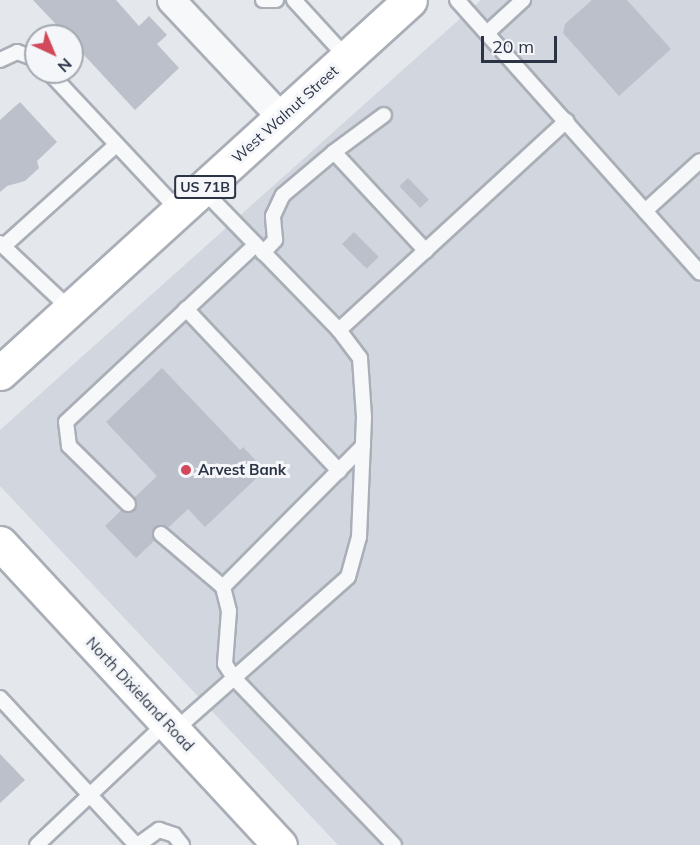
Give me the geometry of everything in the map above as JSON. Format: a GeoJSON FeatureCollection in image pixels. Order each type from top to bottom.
{"type":"FeatureCollection","features":[{"type":"Feature","properties":{"kind":"main road","name":"West Walnut Street"},"geometry":{"type":"LineString","coordinates":[[0,373],[410,0]]}},
{"type":"Feature","properties":{"kind":"main road","name":"North Dixieland Road"},"geometry":{"type":"LineString","coordinates":[[0,543],[170,727],[270,841]]}},
{"type":"Feature","properties":{"kind":"street"},"geometry":{"type":"LineString","coordinates":[[171,0],[281,117]]}},
{"type":"Feature","properties":{"kind":"lane"},"geometry":{"type":"LineString","coordinates":[[263,0],[276,0]]}},
{"type":"Feature","properties":{"kind":"lane"},"geometry":{"type":"LineString","coordinates":[[294,0],[346,58]]}},
{"type":"Feature","properties":{"kind":"lane"},"geometry":{"type":"LineString","coordinates":[[457,0],[700,273]]}},
{"type":"Feature","properties":{"kind":"lane"},"geometry":{"type":"LineString","coordinates":[[487,33],[523,0]]}},
{"type":"Feature","properties":{"kind":"lane"},"geometry":{"type":"LineString","coordinates":[[0,60],[17,52],[24,55]]}},
{"type":"Feature","properties":{"kind":"lane"},"geometry":{"type":"LineString","coordinates":[[60,84],[178,210]]}},
{"type":"Feature","properties":{"kind":"lane"},"geometry":{"type":"LineString","coordinates":[[128,504],[69,446],[66,422],[186,309],[259,249],[275,240],[273,216],[284,195],[333,152],[384,115]]}},
{"type":"Feature","properties":{"kind":"lane"},"geometry":{"type":"LineString","coordinates":[[339,330],[566,122]]}},
{"type":"Feature","properties":{"kind":"lane"},"geometry":{"type":"LineString","coordinates":[[70,309],[2,244],[116,145]]}},
{"type":"Feature","properties":{"kind":"lane"},"geometry":{"type":"LineString","coordinates":[[333,152],[426,251]]}},
{"type":"Feature","properties":{"kind":"lane"},"geometry":{"type":"LineString","coordinates":[[645,211],[700,161]]}},
{"type":"Feature","properties":{"kind":"lane"},"geometry":{"type":"LineString","coordinates":[[37,845],[92,794],[170,727],[234,678],[348,577],[359,537],[364,417],[360,358],[339,330],[202,189]]}},
{"type":"Feature","properties":{"kind":"lane"},"geometry":{"type":"LineString","coordinates":[[186,309],[339,471]]}},
{"type":"Feature","properties":{"kind":"lane"},"geometry":{"type":"LineString","coordinates":[[223,587],[363,446]]}},
{"type":"Feature","properties":{"kind":"lane"},"geometry":{"type":"LineString","coordinates":[[161,534],[223,587],[229,611],[225,664],[234,678],[394,845]]}},
{"type":"Feature","properties":{"kind":"lane"},"geometry":{"type":"LineString","coordinates":[[0,698],[92,794],[137,845],[159,830],[174,835],[182,845]]}},
{"type":"Feature","properties":{"kind":"shaded area"},"geometry":{"type":"Polygon","coordinates":[[[481,0],[700,0],[700,845],[338,845],[0,486],[0,430],[481,0]]]}},
{"type":"Feature","properties":{"kind":"building"},"geometry":{"type":"Polygon","coordinates":[[[33,0],[116,0],[139,26],[149,16],[167,35],[157,44],[179,68],[135,110],[84,55],[84,24],[56,24],[33,0]]]}},
{"type":"Feature","properties":{"kind":"building"},"geometry":{"type":"Polygon","coordinates":[[[592,0],[627,0],[671,49],[619,96],[563,33],[565,24],[592,0]]]}},
{"type":"Feature","properties":{"kind":"building"},"geometry":{"type":"Polygon","coordinates":[[[20,102],[57,142],[37,161],[39,168],[25,181],[7,186],[0,192],[0,120],[20,102]]]}},
{"type":"Feature","properties":{"kind":"building"},"geometry":{"type":"Polygon","coordinates":[[[408,178],[429,200],[420,208],[399,186],[408,178]]]}},
{"type":"Feature","properties":{"kind":"building"},"geometry":{"type":"Polygon","coordinates":[[[354,232],[379,257],[367,269],[342,244],[354,232]]]}},
{"type":"Feature","properties":{"kind":"building"},"geometry":{"type":"Polygon","coordinates":[[[162,368],[240,450],[243,447],[265,470],[205,527],[188,509],[136,558],[105,526],[157,476],[106,422],[162,368]]]}},
{"type":"Feature","properties":{"kind":"building"},"geometry":{"type":"Polygon","coordinates":[[[0,754],[25,780],[0,803],[0,754]]]}},
{"type":"Feature","properties":{"kind":"place","name":"Arvest Bank"},"geometry":{"type":"Point","coordinates":[186,470]}}]}
